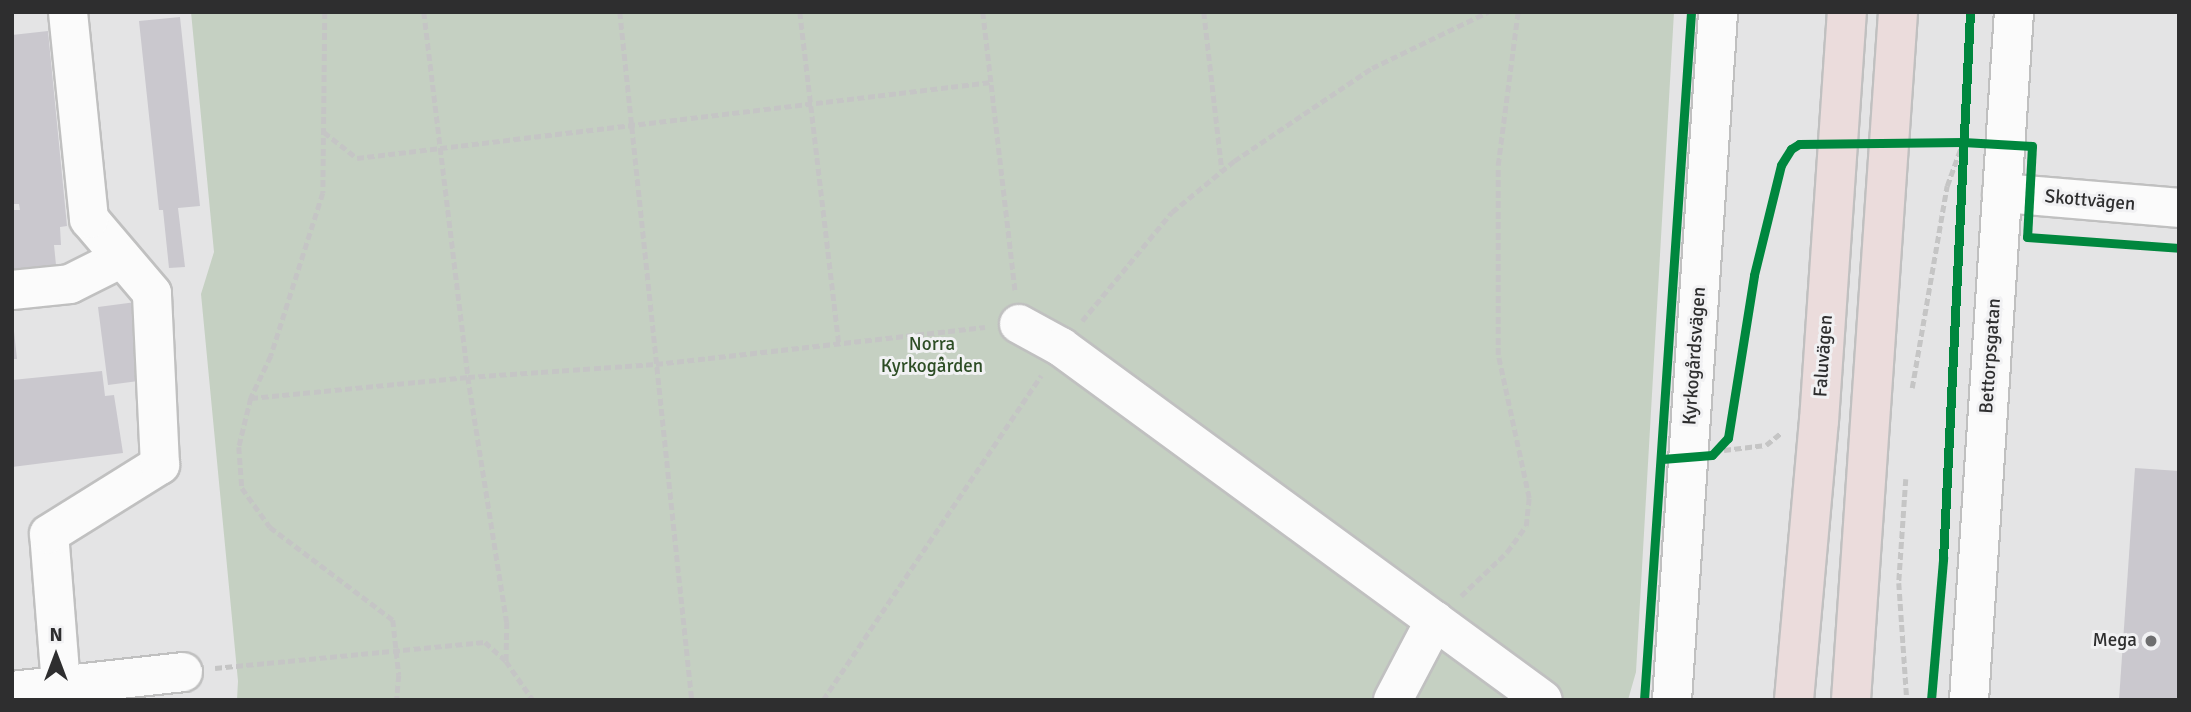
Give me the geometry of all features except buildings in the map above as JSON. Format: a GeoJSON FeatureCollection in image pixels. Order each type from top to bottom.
{"type":"FeatureCollection","features":[{"type":"Feature","properties":{"kind":"highway","name":"Faluvägen"},"geometry":{"type":"LineString","coordinates":[[1794,700],[1819,421],[1847,12]]}},
{"type":"Feature","properties":{"kind":"highway"},"geometry":{"type":"LineString","coordinates":[[1851,700],[1889,179],[1898,12]]}},
{"type":"Feature","properties":{"kind":"street"},"geometry":{"type":"LineString","coordinates":[[61,685],[49,534],[160,465],[152,293],[89,219],[68,12]]}},
{"type":"Feature","properties":{"kind":"street","name":"Kyrkogårdsvägen"},"geometry":{"type":"LineString","coordinates":[[1672,700],[1704,454],[1718,12]]}},
{"type":"Feature","properties":{"kind":"street","name":"Bettorpsgatan"},"geometry":{"type":"LineString","coordinates":[[1969,700],[2014,12]]}},
{"type":"Feature","properties":{"kind":"street","name":"Skottvägen"},"geometry":{"type":"LineString","coordinates":[[2002,193],[2179,208]]}},
{"type":"Feature","properties":{"kind":"street"},"geometry":{"type":"LineString","coordinates":[[12,290],[70,284],[122,258]]}},
{"type":"Feature","properties":{"kind":"street"},"geometry":{"type":"LineString","coordinates":[[1019,324],[1061,347],[1543,700]]}},
{"type":"Feature","properties":{"kind":"street"},"geometry":{"type":"LineString","coordinates":[[1392,700],[1435,620]]}},
{"type":"Feature","properties":{"kind":"street"},"geometry":{"type":"LineString","coordinates":[[12,691],[183,672]]}},
{"type":"Feature","properties":{"kind":"path"},"geometry":{"type":"LineString","coordinates":[[325,12],[323,193],[271,356],[251,398],[239,447],[242,488],[270,527],[393,620],[397,700]]}},
{"type":"Feature","properties":{"kind":"path"},"geometry":{"type":"LineString","coordinates":[[424,12],[468,377],[507,622],[506,662]]}},
{"type":"Feature","properties":{"kind":"path"},"geometry":{"type":"LineString","coordinates":[[620,12],[691,700]]}},
{"type":"Feature","properties":{"kind":"path"},"geometry":{"type":"LineString","coordinates":[[800,12],[839,344]]}},
{"type":"Feature","properties":{"kind":"path"},"geometry":{"type":"LineString","coordinates":[[251,398],[468,377],[656,364],[1019,324],[983,12]]}},
{"type":"Feature","properties":{"kind":"path"},"geometry":{"type":"LineString","coordinates":[[1204,12],[1222,171]]}},
{"type":"Feature","properties":{"kind":"path"},"geometry":{"type":"LineString","coordinates":[[823,700],[1061,347],[1172,212],[1222,171],[1372,68],[1488,12]]}},
{"type":"Feature","properties":{"kind":"path"},"geometry":{"type":"LineString","coordinates":[[1435,620],[1507,552],[1526,526],[1529,498],[1498,355],[1496,267],[1498,165],[1518,12]]}},
{"type":"Feature","properties":{"kind":"path"},"geometry":{"type":"LineString","coordinates":[[323,132],[357,158],[990,82]]}},
{"type":"Feature","properties":{"kind":"path"},"geometry":{"type":"LineString","coordinates":[[1961,181],[1963,131]]}},
{"type":"Feature","properties":{"kind":"path"},"geometry":{"type":"LineString","coordinates":[[1950,142],[2005,145]]}},
{"type":"Feature","properties":{"kind":"path"},"geometry":{"type":"LineString","coordinates":[[1912,388],[1947,186],[1963,142]]}},
{"type":"Feature","properties":{"kind":"path"},"geometry":{"type":"LineString","coordinates":[[1704,454],[1766,445],[1781,433]]}},
{"type":"Feature","properties":{"kind":"path"},"geometry":{"type":"LineString","coordinates":[[1704,454],[1728,438]]}},
{"type":"Feature","properties":{"kind":"path"},"geometry":{"type":"LineString","coordinates":[[1906,479],[1899,583],[1907,700]]}},
{"type":"Feature","properties":{"kind":"path"},"geometry":{"type":"LineString","coordinates":[[183,672],[485,642],[506,662],[533,700]]}},
{"type":"Feature","properties":{"kind":"green space","name":"Norra Kyrkogården"},"geometry":{"type":"Polygon","coordinates":[[[191,12],[1674,12],[1636,672],[1628,700],[237,700],[238,681],[201,294],[214,252],[191,12]]]}},
{"type":"Feature","properties":{"kind":"cycle path"},"geometry":{"type":"LineString","coordinates":[[1644,700],[1691,12]]}},
{"type":"Feature","properties":{"kind":"cycle path"},"geometry":{"type":"LineString","coordinates":[[1931,700],[1943,559],[1970,12]]}},
{"type":"Feature","properties":{"kind":"cycle path"},"geometry":{"type":"LineString","coordinates":[[1662,459],[1712,455],[1728,438],[1754,275],[1781,165],[1791,149],[1799,144],[1963,142],[2032,146],[2027,237],[2179,248]]}},
{"type":"Feature","properties":{"kind":"place","name":"Mega"},"geometry":{"type":"Point","coordinates":[2151,641]}}]}
